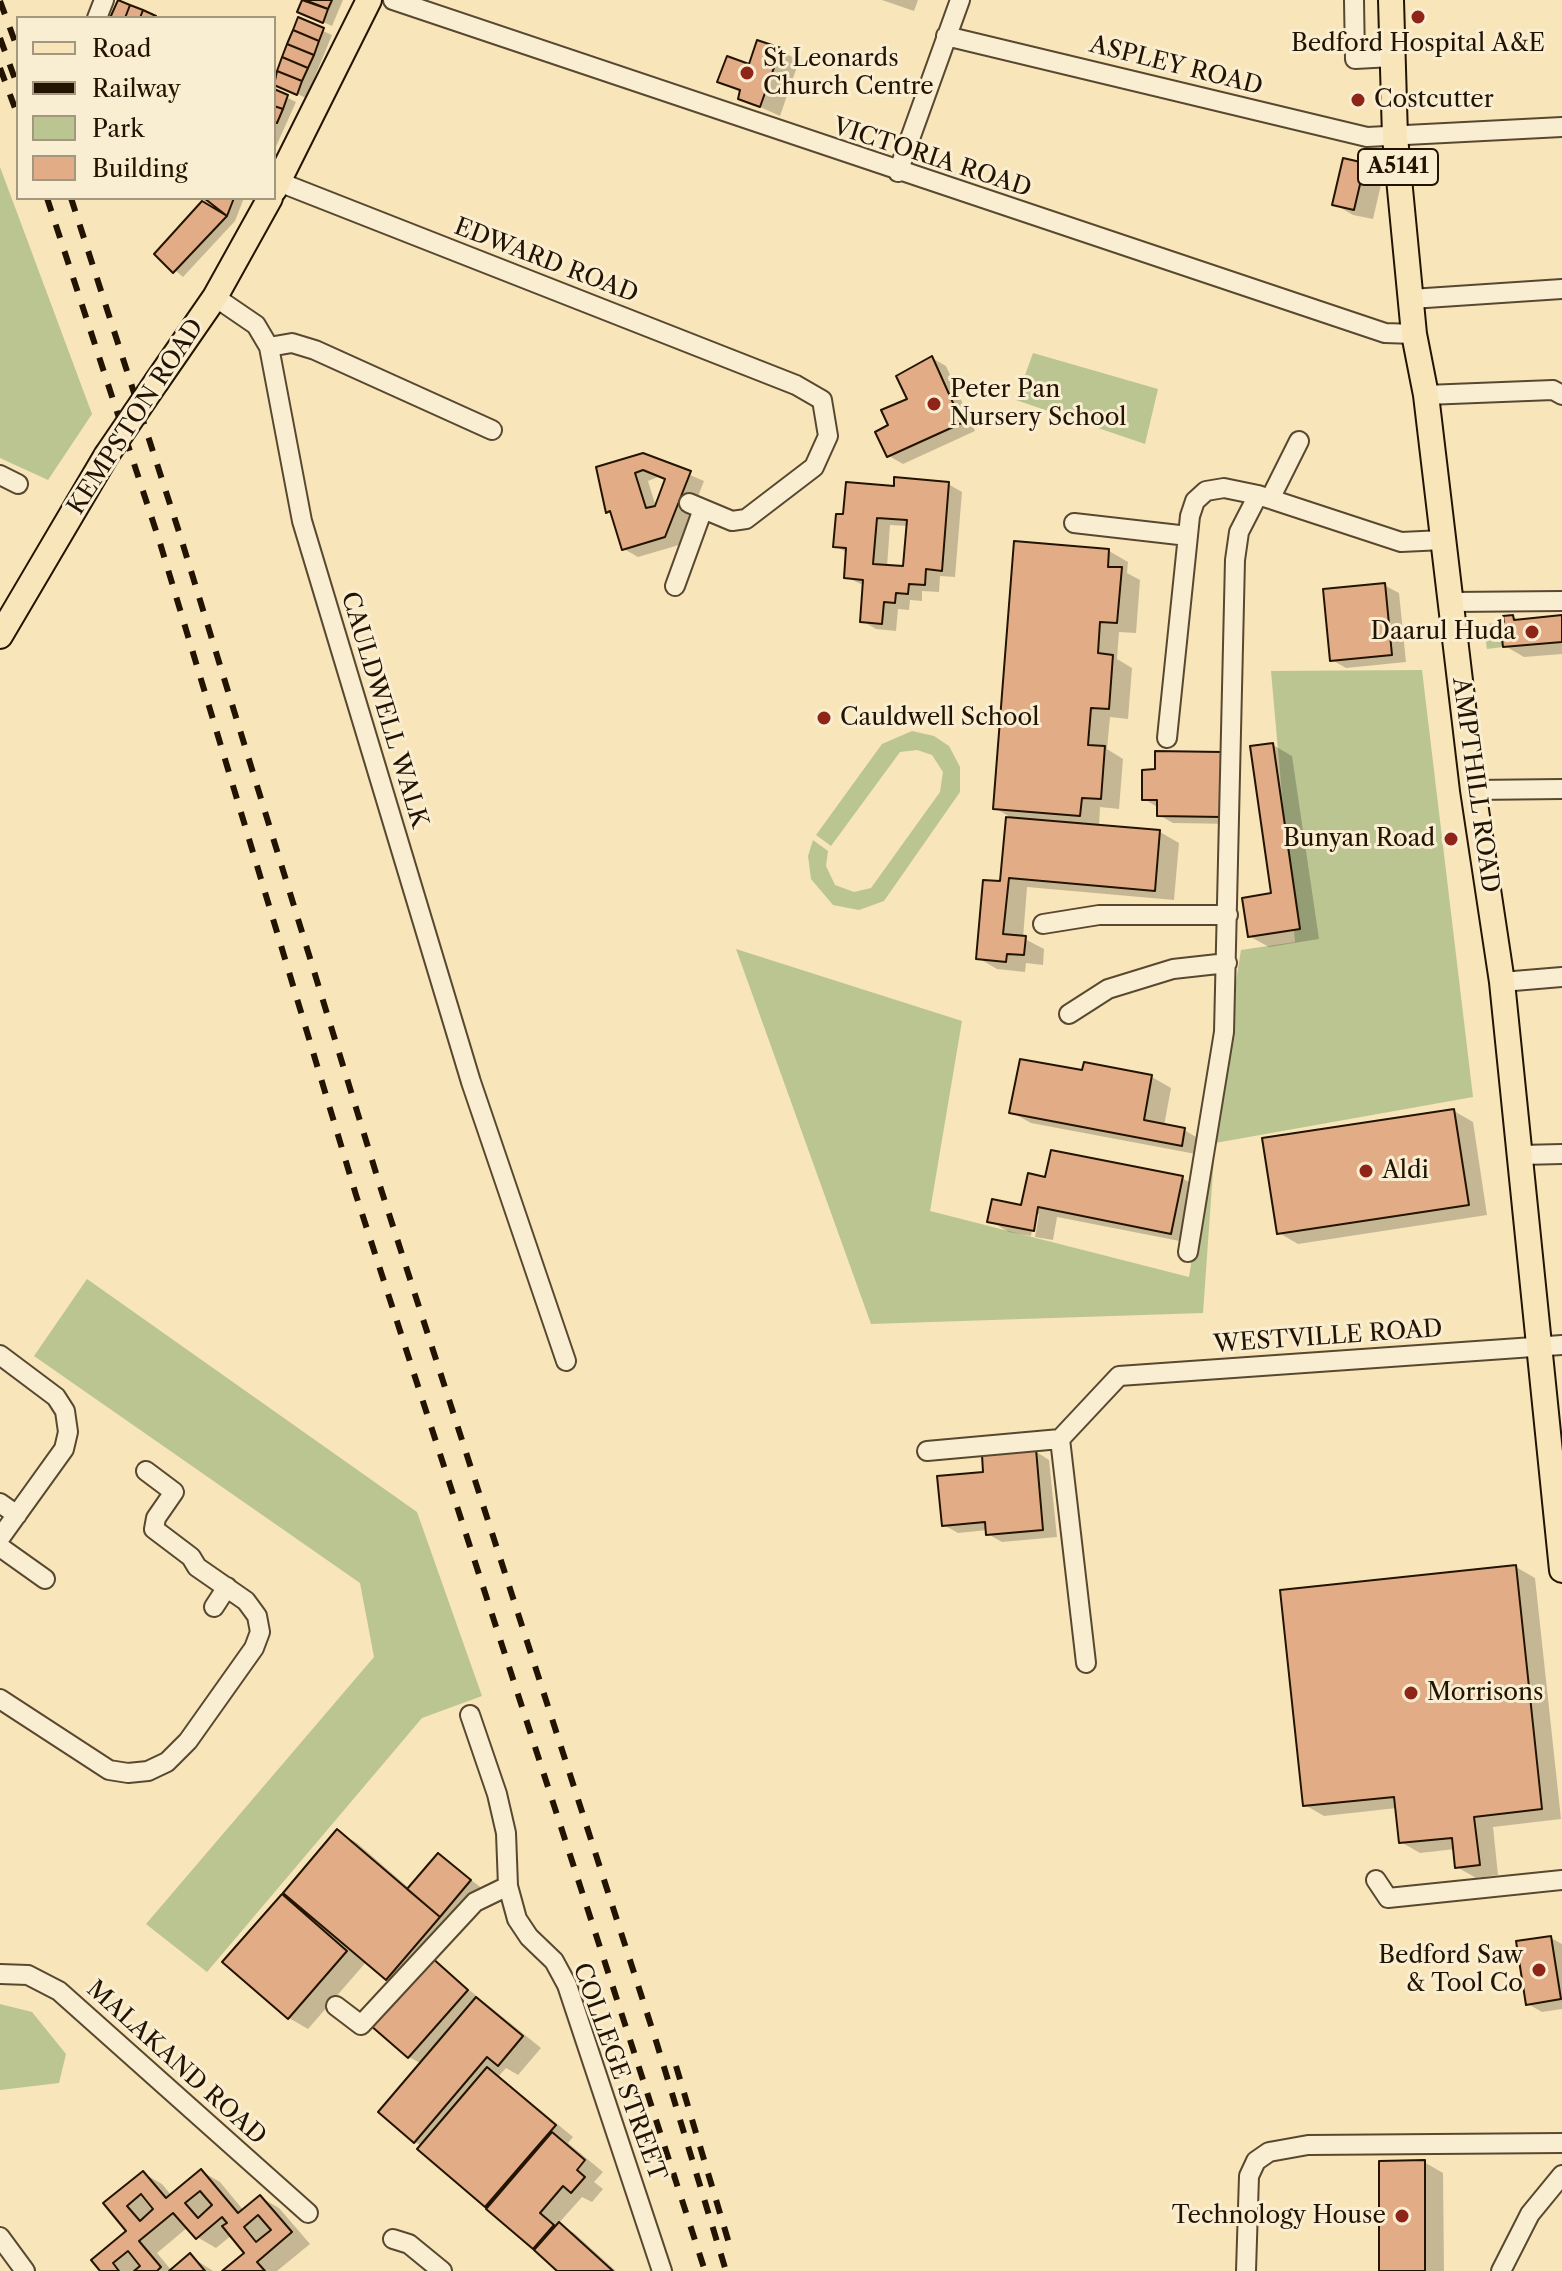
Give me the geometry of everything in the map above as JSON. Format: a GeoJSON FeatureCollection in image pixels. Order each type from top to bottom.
{"type":"FeatureCollection","features":[{"type":"Feature","properties":{"kind":"main road","name":"KEMPSTON ROAD"},"geometry":{"type":"LineString","coordinates":[[276,186],[369,0]]}},
{"type":"Feature","properties":{"kind":"main road","name":"AMPTHILL ROAD"},"geometry":{"type":"LineString","coordinates":[[1391,0],[1395,137],[1414,334],[1426,395],[1473,790],[1502,982],[1521,1155],[1551,1345],[1562,1570]]}},
{"type":"Feature","properties":{"kind":"main road","name":"KEMPSTON ROAD"},"geometry":{"type":"LineString","coordinates":[[3,624],[106,456],[215,297],[268,200]]}},
{"type":"Feature","properties":{"kind":"street","name":"VICTORIA ROAD"},"geometry":{"type":"LineString","coordinates":[[393,0],[1385,333],[1414,334]]}},
{"type":"Feature","properties":{"kind":"street"},"geometry":{"type":"LineString","coordinates":[[898,172],[960,0]]}},
{"type":"Feature","properties":{"kind":"street"},"geometry":{"type":"LineString","coordinates":[[1354,0],[1355,59],[1392,57]]}},
{"type":"Feature","properties":{"kind":"street","name":"ASPLEY ROAD"},"geometry":{"type":"LineString","coordinates":[[946,36],[1367,137],[1562,127]]}},
{"type":"Feature","properties":{"kind":"street","name":"EDWARD ROAD"},"geometry":{"type":"LineString","coordinates":[[276,191],[796,385],[822,400],[828,436],[814,467],[746,519],[732,521],[696,506],[675,586]]}},
{"type":"Feature","properties":{"kind":"street"},"geometry":{"type":"LineString","coordinates":[[1411,299],[1562,289]]}},
{"type":"Feature","properties":{"kind":"street","name":"CAULDWELL WALK"},"geometry":{"type":"LineString","coordinates":[[215,297],[256,325],[269,347],[302,521],[471,1082],[566,1361]]}},
{"type":"Feature","properties":{"kind":"street"},"geometry":{"type":"LineString","coordinates":[[269,347],[292,343],[492,430]]}},
{"type":"Feature","properties":{"kind":"street"},"geometry":{"type":"LineString","coordinates":[[1426,395],[1553,390],[1562,395]]}},
{"type":"Feature","properties":{"kind":"street"},"geometry":{"type":"LineString","coordinates":[[1188,1252],[1224,1032],[1235,560],[1239,532],[1299,441]]}},
{"type":"Feature","properties":{"kind":"street"},"geometry":{"type":"LineString","coordinates":[[0,475],[18,484]]}},
{"type":"Feature","properties":{"kind":"street"},"geometry":{"type":"LineString","coordinates":[[1167,738],[1190,516],[1195,501],[1206,491],[1224,488],[1264,497],[1401,542],[1443,540]]}},
{"type":"Feature","properties":{"kind":"street"},"geometry":{"type":"LineString","coordinates":[[1074,523],[1188,536]]}},
{"type":"Feature","properties":{"kind":"street"},"geometry":{"type":"LineString","coordinates":[[1452,602],[1562,601]]}},
{"type":"Feature","properties":{"kind":"street"},"geometry":{"type":"LineString","coordinates":[[1473,790],[1562,789]]}},
{"type":"Feature","properties":{"kind":"street"},"geometry":{"type":"LineString","coordinates":[[1043,924],[1099,915],[1228,915]]}},
{"type":"Feature","properties":{"kind":"street"},"geometry":{"type":"LineString","coordinates":[[1069,1014],[1108,989],[1227,954]]}},
{"type":"Feature","properties":{"kind":"street"},"geometry":{"type":"LineString","coordinates":[[1502,982],[1562,977]]}},
{"type":"Feature","properties":{"kind":"street"},"geometry":{"type":"LineString","coordinates":[[1521,1155],[1562,1154]]}},
{"type":"Feature","properties":{"kind":"street","name":"WESTVILLE ROAD"},"geometry":{"type":"LineString","coordinates":[[1060,1439],[1119,1376],[1551,1345]]}},
{"type":"Feature","properties":{"kind":"street"},"geometry":{"type":"LineString","coordinates":[[0,1355],[56,1397],[67,1422],[64,1449],[0,1538]]}},
{"type":"Feature","properties":{"kind":"street"},"geometry":{"type":"LineString","coordinates":[[927,1451],[1060,1439],[1086,1663]]}},
{"type":"Feature","properties":{"kind":"street"},"geometry":{"type":"LineString","coordinates":[[0,1699],[109,1770],[128,1773],[148,1771],[167,1762],[188,1741],[257,1640],[257,1616],[246,1601],[197,1567],[191,1557],[154,1529],[156,1518],[174,1492],[146,1471]]}},
{"type":"Feature","properties":{"kind":"street"},"geometry":{"type":"LineString","coordinates":[[0,1503],[17,1515]]}},
{"type":"Feature","properties":{"kind":"street"},"geometry":{"type":"LineString","coordinates":[[0,1547],[45,1579]]}},
{"type":"Feature","properties":{"kind":"street"},"geometry":{"type":"LineString","coordinates":[[214,1607],[227,1587]]}},
{"type":"Feature","properties":{"kind":"street","name":"COLLEGE STREET"},"geometry":{"type":"LineString","coordinates":[[470,1715],[497,1794],[506,1833],[508,1886],[517,1919],[529,1937],[554,1961],[567,1985],[662,2271]]}},
{"type":"Feature","properties":{"kind":"street"},"geometry":{"type":"LineString","coordinates":[[1376,1880],[1388,1898],[1562,1880]]}},
{"type":"Feature","properties":{"kind":"street"},"geometry":{"type":"LineString","coordinates":[[336,2006],[361,2025],[475,1902],[508,1886]]}},
{"type":"Feature","properties":{"kind":"street","name":"MALAKAND ROAD"},"geometry":{"type":"LineString","coordinates":[[0,1974],[28,1975],[59,1991],[308,2213]]}},
{"type":"Feature","properties":{"kind":"street"},"geometry":{"type":"LineString","coordinates":[[1246,2271],[1249,2176],[1256,2161],[1269,2152],[1308,2145],[1562,2143]]}},
{"type":"Feature","properties":{"kind":"street"},"geometry":{"type":"LineString","coordinates":[[1501,2271],[1530,2214],[1562,2175]]}},
{"type":"Feature","properties":{"kind":"street"},"geometry":{"type":"LineString","coordinates":[[0,2237],[25,2271]]}},
{"type":"Feature","properties":{"kind":"street"},"geometry":{"type":"LineString","coordinates":[[393,2239],[409,2244],[442,2271]]}},
{"type":"Feature","properties":{"kind":"green space"},"geometry":{"type":"Polygon","coordinates":[[[0,167],[92,414],[48,480],[0,458],[0,167]]]}},
{"type":"Feature","properties":{"kind":"green space"},"geometry":{"type":"Polygon","coordinates":[[[1033,353],[1158,389],[1145,444],[1016,400],[1033,353]]]}},
{"type":"Feature","properties":{"kind":"green space"},"geometry":{"type":"Polygon","coordinates":[[[1500,623],[1503,647],[1487,649],[1483,624],[1500,623]]]}},
{"type":"Feature","properties":{"kind":"green space"},"geometry":{"type":"Polygon","coordinates":[[[1422,670],[1473,1097],[1215,1143],[1203,1313],[871,1324],[736,949],[962,1021],[930,1211],[1189,1277],[1241,950],[1295,942],[1271,671],[1422,670]]]}},
{"type":"Feature","properties":{"kind":"green space"},"geometry":{"type":"Polygon","coordinates":[[[912,731],[934,736],[949,746],[960,767],[960,792],[884,901],[859,910],[833,905],[811,879],[808,856],[813,840],[828,851],[826,866],[835,885],[854,892],[871,888],[940,792],[943,772],[932,755],[917,750],[900,752],[831,846],[816,835],[882,744],[912,731]]]}},
{"type":"Feature","properties":{"kind":"green space"},"geometry":{"type":"Polygon","coordinates":[[[87,1279],[417,1512],[482,1696],[422,1718],[207,1972],[146,1924],[374,1657],[360,1583],[34,1356],[87,1279]]]}},
{"type":"Feature","properties":{"kind":"green space"},"geometry":{"type":"Polygon","coordinates":[[[0,2004],[32,2012],[66,2054],[59,2083],[0,2090],[0,2004]]]}},
{"type":"Feature","properties":{"kind":"building"},"geometry":{"type":"Polygon","coordinates":[[[118,0],[130,5],[126,16],[111,16],[118,0]]]}},
{"type":"Feature","properties":{"kind":"building"},"geometry":{"type":"Polygon","coordinates":[[[302,0],[328,9],[323,23],[297,12],[302,0]]]}},
{"type":"Feature","properties":{"kind":"building"},"geometry":{"type":"Polygon","coordinates":[[[305,0],[332,0],[328,9],[305,0]]]}},
{"type":"Feature","properties":{"kind":"building"},"geometry":{"type":"Polygon","coordinates":[[[130,5],[143,10],[141,16],[126,16],[130,5]]]}},
{"type":"Feature","properties":{"kind":"building"},"geometry":{"type":"Polygon","coordinates":[[[143,10],[156,16],[141,16],[143,10]]]}},
{"type":"Feature","properties":{"kind":"building"},"geometry":{"type":"Polygon","coordinates":[[[298,17],[324,28],[319,41],[293,30],[298,17]]]}},
{"type":"Feature","properties":{"kind":"building"},"geometry":{"type":"Polygon","coordinates":[[[293,30],[319,41],[314,55],[287,44],[293,30]]]}},
{"type":"Feature","properties":{"kind":"building","name":"St Leonards Church Centre"},"geometry":{"type":"Polygon","coordinates":[[[757,40],[781,48],[760,107],[738,99],[740,90],[717,82],[727,56],[749,64],[757,40]]]}},
{"type":"Feature","properties":{"kind":"building"},"geometry":{"type":"Polygon","coordinates":[[[287,44],[314,55],[308,68],[282,57],[287,44]]]}},
{"type":"Feature","properties":{"kind":"building"},"geometry":{"type":"Polygon","coordinates":[[[282,57],[308,68],[302,81],[277,71],[282,57]]]}},
{"type":"Feature","properties":{"kind":"building"},"geometry":{"type":"Polygon","coordinates":[[[277,71],[302,81],[297,95],[276,86],[277,71]]]}},
{"type":"Feature","properties":{"kind":"building"},"geometry":{"type":"Polygon","coordinates":[[[276,90],[288,95],[283,109],[276,107],[276,90]]]}},
{"type":"Feature","properties":{"kind":"building"},"geometry":{"type":"Polygon","coordinates":[[[276,107],[283,109],[276,123],[276,107]]]}},
{"type":"Feature","properties":{"kind":"building"},"geometry":{"type":"Polygon","coordinates":[[[1343,158],[1365,163],[1354,210],[1332,205],[1343,158]]]}},
{"type":"Feature","properties":{"kind":"building"},"geometry":{"type":"Polygon","coordinates":[[[207,200],[233,200],[227,216],[207,200]]]}},
{"type":"Feature","properties":{"kind":"building"},"geometry":{"type":"Polygon","coordinates":[[[202,201],[227,216],[173,273],[154,254],[202,201]]]}},
{"type":"Feature","properties":{"kind":"building"},"geometry":{"type":"Polygon","coordinates":[[[932,356],[962,423],[887,457],[875,432],[888,425],[881,410],[907,399],[896,376],[932,356]]]}},
{"type":"Feature","properties":{"kind":"building"},"geometry":{"type":"Polygon","coordinates":[[[643,453],[691,471],[665,537],[622,550],[610,511],[606,513],[596,467],[643,453]],[[643,470],[635,473],[646,508],[655,506],[665,479],[643,470]]]}},
{"type":"Feature","properties":{"kind":"building"},"geometry":{"type":"Polygon","coordinates":[[[894,477],[949,482],[942,571],[926,569],[925,585],[909,584],[908,594],[896,593],[895,603],[884,602],[882,624],[860,622],[863,580],[844,578],[846,548],[833,547],[836,514],[843,514],[846,482],[894,486],[894,477]],[[877,518],[873,564],[903,566],[907,520],[877,518]]]}},
{"type":"Feature","properties":{"kind":"building"},"geometry":{"type":"Polygon","coordinates":[[[1014,541],[1109,549],[1108,567],[1122,567],[1117,623],[1100,622],[1098,653],[1113,655],[1109,709],[1091,708],[1088,745],[1105,746],[1101,799],[1082,798],[1080,816],[993,809],[1014,541]]]}},
{"type":"Feature","properties":{"kind":"building"},"geometry":{"type":"Polygon","coordinates":[[[1385,583],[1392,655],[1330,661],[1323,589],[1385,583]]]}},
{"type":"Feature","properties":{"kind":"building","name":"Daarul Huda"},"geometry":{"type":"Polygon","coordinates":[[[1513,615],[1514,620],[1562,615],[1562,642],[1503,647],[1500,623],[1504,622],[1503,616],[1513,615]]]}},
{"type":"Feature","properties":{"kind":"building"},"geometry":{"type":"Polygon","coordinates":[[[1273,743],[1300,929],[1248,937],[1242,898],[1271,893],[1250,746],[1273,743]]]}},
{"type":"Feature","properties":{"kind":"building"},"geometry":{"type":"Polygon","coordinates":[[[1155,751],[1223,752],[1222,817],[1157,816],[1157,800],[1142,800],[1142,770],[1155,769],[1155,751]]]}},
{"type":"Feature","properties":{"kind":"building"},"geometry":{"type":"Polygon","coordinates":[[[1006,817],[1160,830],[1155,891],[1009,878],[1003,934],[1026,936],[1024,955],[1007,954],[1006,962],[976,959],[983,880],[1000,881],[1006,817]]]}},
{"type":"Feature","properties":{"kind":"building"},"geometry":{"type":"Polygon","coordinates":[[[1020,1059],[1082,1070],[1084,1062],[1152,1075],[1144,1120],[1185,1128],[1182,1146],[1009,1113],[1020,1059]]]}},
{"type":"Feature","properties":{"kind":"building","name":"Aldi"},"geometry":{"type":"Polygon","coordinates":[[[1454,1109],[1469,1205],[1277,1234],[1262,1138],[1454,1109]]]}},
{"type":"Feature","properties":{"kind":"building"},"geometry":{"type":"Polygon","coordinates":[[[1051,1150],[1183,1176],[1171,1234],[1038,1207],[1034,1231],[987,1222],[992,1199],[1021,1205],[1028,1173],[1045,1177],[1051,1150]]]}},
{"type":"Feature","properties":{"kind":"building"},"geometry":{"type":"Polygon","coordinates":[[[1036,1449],[1043,1530],[986,1535],[985,1522],[942,1526],[937,1476],[983,1472],[982,1455],[1036,1449]]]}},
{"type":"Feature","properties":{"kind":"building","name":"Morrisons"},"geometry":{"type":"Polygon","coordinates":[[[1516,1565],[1542,1809],[1474,1817],[1480,1865],[1455,1868],[1452,1838],[1399,1843],[1394,1797],[1303,1806],[1280,1590],[1516,1565]]]}},
{"type":"Feature","properties":{"kind":"building"},"geometry":{"type":"Polygon","coordinates":[[[337,1829],[440,1917],[386,1980],[283,1893],[337,1829]]]}},
{"type":"Feature","properties":{"kind":"building"},"geometry":{"type":"Polygon","coordinates":[[[438,1853],[471,1880],[440,1917],[407,1889],[438,1853]]]}},
{"type":"Feature","properties":{"kind":"building"},"geometry":{"type":"Polygon","coordinates":[[[282,1894],[347,1951],[288,2019],[222,1962],[282,1894]]]}},
{"type":"Feature","properties":{"kind":"building","name":"Bedford Saw & Tool Co"},"geometry":{"type":"Polygon","coordinates":[[[1551,1936],[1561,1999],[1526,2005],[1516,1941],[1551,1936]]]}},
{"type":"Feature","properties":{"kind":"building"},"geometry":{"type":"Polygon","coordinates":[[[430,1956],[468,1990],[408,2058],[370,2025],[430,1956]]]}},
{"type":"Feature","properties":{"kind":"building"},"geometry":{"type":"Polygon","coordinates":[[[476,1997],[523,2036],[498,2066],[487,2057],[414,2143],[378,2112],[476,1997]]]}},
{"type":"Feature","properties":{"kind":"building"},"geometry":{"type":"Polygon","coordinates":[[[487,2067],[556,2125],[485,2207],[417,2149],[487,2067]]]}},
{"type":"Feature","properties":{"kind":"building"},"geometry":{"type":"Polygon","coordinates":[[[552,2132],[585,2160],[577,2170],[585,2177],[571,2193],[563,2186],[540,2213],[554,2225],[533,2249],[486,2209],[552,2132]]]}},
{"type":"Feature","properties":{"kind":"building","name":"Technology House"},"geometry":{"type":"Polygon","coordinates":[[[1425,2160],[1425,2271],[1379,2271],[1379,2161],[1425,2160]]]}},
{"type":"Feature","properties":{"kind":"building"},"geometry":{"type":"Polygon","coordinates":[[[201,2169],[238,2213],[260,2195],[292,2232],[257,2262],[265,2271],[222,2271],[244,2253],[222,2226],[227,2223],[222,2217],[196,2239],[173,2213],[139,2241],[161,2267],[157,2271],[134,2271],[140,2266],[128,2251],[113,2263],[119,2271],[100,2271],[91,2260],[126,2231],[103,2203],[143,2171],[166,2198],[201,2169]],[[200,2191],[185,2203],[198,2218],[212,2205],[200,2191]],[[141,2194],[127,2206],[140,2221],[153,2209],[141,2194]],[[258,2215],[244,2227],[256,2242],[271,2230],[258,2215]]]}},
{"type":"Feature","properties":{"kind":"building"},"geometry":{"type":"Polygon","coordinates":[[[559,2222],[613,2271],[557,2271],[534,2250],[559,2222]]]}},
{"type":"Feature","properties":{"kind":"building"},"geometry":{"type":"Polygon","coordinates":[[[190,2253],[205,2271],[169,2271],[190,2253]]]}},
{"type":"Feature","properties":{"kind":"railway"},"geometry":{"type":"LineString","coordinates":[[0,1],[16,45]]}},
{"type":"Feature","properties":{"kind":"railway"},"geometry":{"type":"LineString","coordinates":[[0,38],[15,79]]}},
{"type":"Feature","properties":{"kind":"railway"},"geometry":{"type":"LineString","coordinates":[[0,68],[16,111]]}},
{"type":"Feature","properties":{"kind":"railway"},"geometry":{"type":"LineString","coordinates":[[48,200],[160,543],[356,1195],[705,2271]]}},
{"type":"Feature","properties":{"kind":"railway"},"geometry":{"type":"LineString","coordinates":[[72,200],[180,535],[380,1186],[657,2044],[726,2271]]}},
{"type":"Feature","properties":{"kind":"railway"},"geometry":{"type":"LineString","coordinates":[[676,2066],[731,2250]]}},
{"type":"Feature","properties":{"kind":"place","name":"Bedford Hospital A&E"},"geometry":{"type":"Point","coordinates":[1418,17]}},
{"type":"Feature","properties":{"kind":"place","name":"St Leonards Church Centre"},"geometry":{"type":"Point","coordinates":[747,73]}},
{"type":"Feature","properties":{"kind":"place","name":"Costcutter"},"geometry":{"type":"Point","coordinates":[1358,100]}},
{"type":"Feature","properties":{"kind":"place","name":"Peter Pan Nursery School"},"geometry":{"type":"Point","coordinates":[934,404]}},
{"type":"Feature","properties":{"kind":"place","name":"Daarul Huda"},"geometry":{"type":"Point","coordinates":[1532,632]}},
{"type":"Feature","properties":{"kind":"place","name":"Cauldwell School"},"geometry":{"type":"Point","coordinates":[824,718]}},
{"type":"Feature","properties":{"kind":"place","name":"Bunyan Road"},"geometry":{"type":"Point","coordinates":[1451,839]}},
{"type":"Feature","properties":{"kind":"place","name":"Aldi"},"geometry":{"type":"Point","coordinates":[1366,1171]}},
{"type":"Feature","properties":{"kind":"place","name":"Morrisons"},"geometry":{"type":"Point","coordinates":[1411,1693]}},
{"type":"Feature","properties":{"kind":"place","name":"Bedford Saw & Tool Co"},"geometry":{"type":"Point","coordinates":[1539,1970]}},
{"type":"Feature","properties":{"kind":"place","name":"Technology House"},"geometry":{"type":"Point","coordinates":[1402,2216]}}]}
